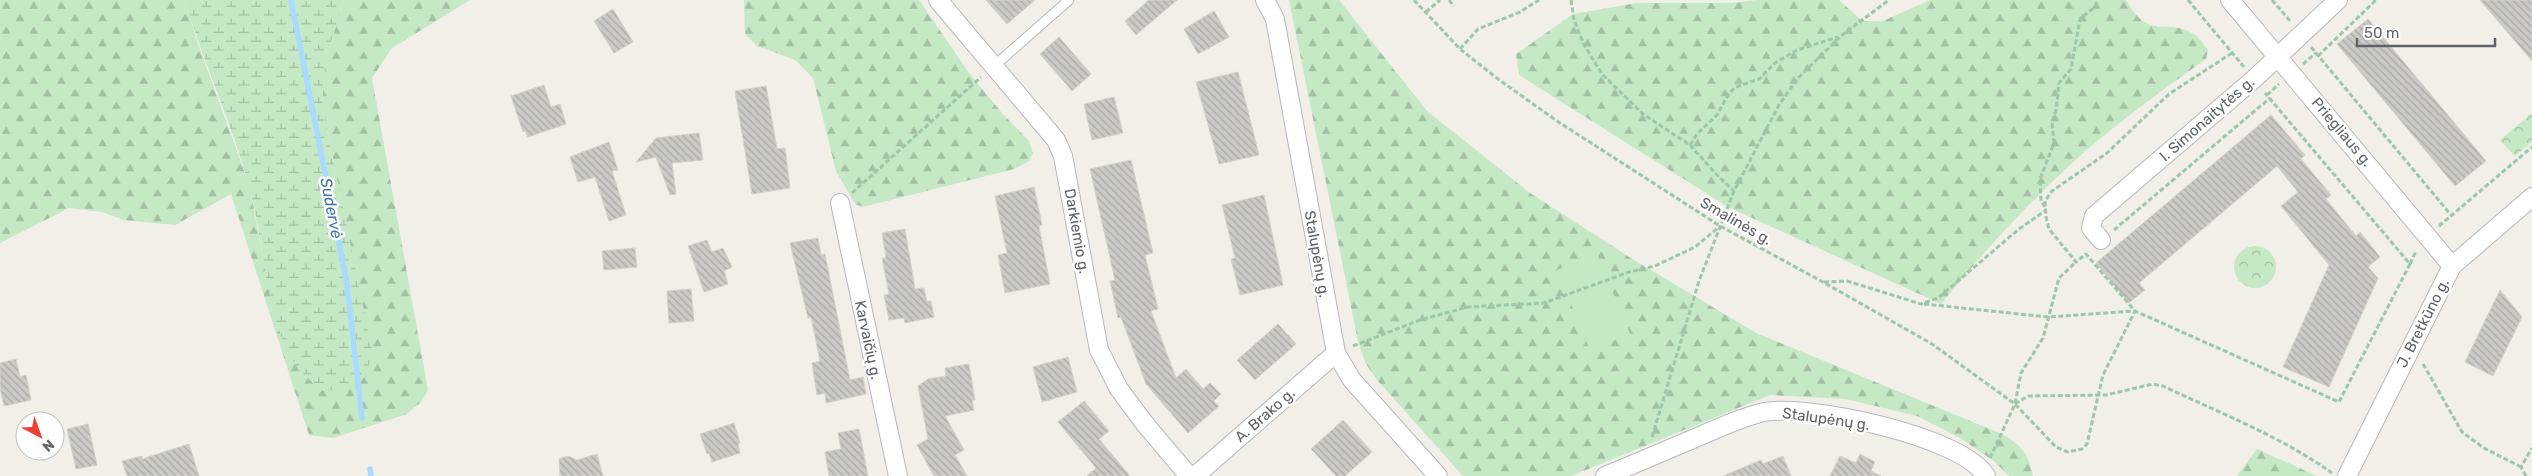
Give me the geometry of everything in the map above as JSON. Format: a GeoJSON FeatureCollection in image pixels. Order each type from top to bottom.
{"type":"FeatureCollection","features":[{"type":"Feature","properties":{"kind":"street","name":"Darkiemio g."},"geometry":{"type":"LineString","coordinates":[[938,0],[1056,140],[1063,156],[1099,350],[1120,389],[1145,424],[1189,476]]}},
{"type":"Feature","properties":{"kind":"street","name":"Stalupėnų g."},"geometry":{"type":"LineString","coordinates":[[1265,0],[1275,20],[1336,353],[1352,380],[1438,476]]}},
{"type":"Feature","properties":{"kind":"street","name":"Priegliaus g."},"geometry":{"type":"LineString","coordinates":[[2230,0],[2452,266]]}},
{"type":"Feature","properties":{"kind":"street","name":"I. Simonaitytės g."},"geometry":{"type":"LineString","coordinates":[[2101,240],[2091,228],[2094,216],[2254,79],[2338,0]]}},
{"type":"Feature","properties":{"kind":"street","name":"J. Bretkūno g."},"geometry":{"type":"LineString","coordinates":[[2347,476],[2452,266],[2532,197]]}},
{"type":"Feature","properties":{"kind":"street","name":"Karvaičių g."},"geometry":{"type":"LineString","coordinates":[[840,203],[898,476]]}},
{"type":"Feature","properties":{"kind":"street","name":"A. Brako g."},"geometry":{"type":"LineString","coordinates":[[1195,476],[1336,353]]}},
{"type":"Feature","properties":{"kind":"street","name":"Stalupėnų g."},"geometry":{"type":"LineString","coordinates":[[1605,476],[1741,419],[1765,412],[1791,411],[1846,418],[1907,432],[1967,458],[1984,474]]}},
{"type":"Feature","properties":{"kind":"lane"},"geometry":{"type":"LineString","coordinates":[[993,66],[1069,0]]}},
{"type":"Feature","properties":{"kind":"path","name":"Smalinės g."},"geometry":{"type":"LineString","coordinates":[[1414,0],[1460,49],[1557,121],[1720,226],[1932,344],[2015,404],[2056,447],[2068,452],[2082,449],[2087,444],[2097,395]]}},
{"type":"Feature","properties":{"kind":"path"},"geometry":{"type":"LineString","coordinates":[[1426,12],[1440,0]]}},
{"type":"Feature","properties":{"kind":"path"},"geometry":{"type":"LineString","coordinates":[[1449,0],[1454,6]]}},
{"type":"Feature","properties":{"kind":"path"},"geometry":{"type":"LineString","coordinates":[[1460,49],[1478,29],[1520,12],[1539,0]]}},
{"type":"Feature","properties":{"kind":"path"},"geometry":{"type":"LineString","coordinates":[[1571,0],[1574,20],[1602,74],[1643,114],[1690,145],[1716,174],[1734,190]]}},
{"type":"Feature","properties":{"kind":"path"},"geometry":{"type":"LineString","coordinates":[[1646,459],[1699,281],[1734,190],[1779,105],[1798,78],[1841,36],[1889,0]]}},
{"type":"Feature","properties":{"kind":"path"},"geometry":{"type":"LineString","coordinates":[[1922,304],[1938,298],[2045,209],[2041,201],[2040,179],[2054,143],[2052,122],[2056,111],[2059,83],[2071,69],[2080,19],[2096,6],[2097,0]]}},
{"type":"Feature","properties":{"kind":"path"},"geometry":{"type":"LineString","coordinates":[[2188,0],[2410,264]]}},
{"type":"Feature","properties":{"kind":"path"},"geometry":{"type":"LineString","coordinates":[[2272,0],[2452,215]]}},
{"type":"Feature","properties":{"kind":"path"},"geometry":{"type":"LineString","coordinates":[[2318,56],[2376,0]]}},
{"type":"Feature","properties":{"kind":"path"},"geometry":{"type":"LineString","coordinates":[[1690,145],[1697,134],[1718,115],[1729,92],[1736,87],[1759,79],[1775,63],[1797,50],[1841,36]]}},
{"type":"Feature","properties":{"kind":"path"},"geometry":{"type":"LineString","coordinates":[[840,203],[993,66]]}},
{"type":"Feature","properties":{"kind":"path"},"geometry":{"type":"LineString","coordinates":[[2086,254],[2270,98]]}},
{"type":"Feature","properties":{"kind":"path"},"geometry":{"type":"LineString","coordinates":[[2147,317],[2339,402],[2417,249],[2427,236],[2532,147]]}},
{"type":"Feature","properties":{"kind":"path"},"geometry":{"type":"LineString","coordinates":[[1336,353],[1420,320],[1468,307],[1544,303],[1629,272],[1655,266],[1695,246],[1720,226]]}},
{"type":"Feature","properties":{"kind":"path"},"geometry":{"type":"LineString","coordinates":[[2015,404],[2021,373],[2043,338],[2059,278],[2076,262]]}},
{"type":"Feature","properties":{"kind":"path"},"geometry":{"type":"LineString","coordinates":[[1823,282],[1846,281],[1922,304],[2048,317],[2134,311],[2103,375],[2097,395]]}},
{"type":"Feature","properties":{"kind":"path"},"geometry":{"type":"LineString","coordinates":[[2412,346],[2462,432],[2484,448],[2521,466],[2526,476]]}},
{"type":"Feature","properties":{"kind":"path"},"geometry":{"type":"LineString","coordinates":[[1984,474],[2001,439],[2009,412],[2015,404],[2028,396],[2097,395],[2153,384],[2163,386],[2265,434],[2314,460],[2336,476]]}},
{"type":"Feature","properties":{"kind":"path"},"geometry":{"type":"LineString","coordinates":[[2521,466],[2532,448]]}},
{"type":"Feature","properties":{"kind":"green space"},"geometry":{"type":"Polygon","coordinates":[[[0,0],[185,0],[196,38],[250,187],[270,297],[282,337],[371,350],[322,105],[325,61],[344,0],[470,0],[392,48],[372,78],[428,390],[421,402],[407,414],[333,438],[309,435],[231,194],[175,225],[124,220],[102,212],[69,208],[0,243],[0,0]]]}},
{"type":"Feature","properties":{"kind":"green space"},"geometry":{"type":"Polygon","coordinates":[[[185,0],[344,0],[325,61],[322,105],[372,350],[367,372],[357,388],[323,391],[302,373],[288,352],[272,307],[249,186],[185,0]]]}},
{"type":"Feature","properties":{"kind":"green space"},"geometry":{"type":"Polygon","coordinates":[[[744,0],[919,0],[969,73],[1001,112],[1029,141],[1033,153],[1029,161],[1014,169],[863,207],[855,204],[836,171],[813,78],[795,60],[757,46],[745,34],[744,0]]]}},
{"type":"Feature","properties":{"kind":"green space"},"geometry":{"type":"Polygon","coordinates":[[[1289,0],[1339,0],[1427,111],[1530,193],[1634,260],[1756,333],[2002,434],[2024,451],[2033,476],[2009,476],[1994,461],[1960,438],[1917,416],[1846,399],[1770,395],[1571,476],[1463,476],[1377,380],[1365,362],[1358,341],[1289,0]]]}},
{"type":"Feature","properties":{"kind":"green space"},"geometry":{"type":"Polygon","coordinates":[[[1757,0],[1839,0],[1862,21],[1883,21],[1930,0],[2126,0],[2143,21],[2159,27],[2176,27],[2185,30],[2197,36],[2208,50],[2206,59],[2097,141],[2044,189],[2008,226],[1941,304],[1728,207],[1519,75],[1516,54],[1573,14],[1637,3],[1732,3],[1757,0]]]}},
{"type":"Feature","properties":{"kind":"green space"},"geometry":{"type":"Polygon","coordinates":[[[2532,113],[2532,142],[2515,156],[2500,140],[2532,113]]]}},
{"type":"Feature","properties":{"kind":"green space"},"geometry":{"type":"Polygon","coordinates":[[[2255,246],[2270,252],[2276,267],[2270,282],[2255,288],[2240,282],[2234,267],[2240,252],[2255,246]]]}},
{"type":"Feature","properties":{"kind":"green space"},"geometry":{"type":"Polygon","coordinates":[[[1597,254],[1630,334],[1590,350],[1557,270],[1597,254]]]}},
{"type":"Feature","properties":{"kind":"green space"},"geometry":{"type":"Polygon","coordinates":[[[2257,449],[2317,476],[2237,476],[2257,449]]]}},
{"type":"Feature","properties":{"kind":"building"},"geometry":{"type":"Polygon","coordinates":[[[986,0],[1035,0],[1007,24],[986,0]]]}},
{"type":"Feature","properties":{"kind":"building"},"geometry":{"type":"Polygon","coordinates":[[[1149,0],[1177,0],[1136,35],[1125,21],[1149,0]]]}},
{"type":"Feature","properties":{"kind":"building"},"geometry":{"type":"Polygon","coordinates":[[[2480,0],[2532,0],[2532,61],[2480,0]]]}},
{"type":"Feature","properties":{"kind":"building"},"geometry":{"type":"Polygon","coordinates":[[[613,9],[633,42],[614,53],[594,21],[613,9]]]}},
{"type":"Feature","properties":{"kind":"building"},"geometry":{"type":"Polygon","coordinates":[[[1214,11],[1229,37],[1198,54],[1184,29],[1214,11]]]}},
{"type":"Feature","properties":{"kind":"building"},"geometry":{"type":"Polygon","coordinates":[[[2368,19],[2486,161],[2455,186],[2337,44],[2368,19]]]}},
{"type":"Feature","properties":{"kind":"building"},"geometry":{"type":"Polygon","coordinates":[[[1059,37],[1091,74],[1072,91],[1040,54],[1059,37]]]}},
{"type":"Feature","properties":{"kind":"building"},"geometry":{"type":"Polygon","coordinates":[[[1238,72],[1259,155],[1219,164],[1196,82],[1238,72]]]}},
{"type":"Feature","properties":{"kind":"building"},"geometry":{"type":"Polygon","coordinates":[[[544,85],[551,107],[560,104],[566,124],[528,137],[525,131],[523,132],[511,96],[544,85]]]}},
{"type":"Feature","properties":{"kind":"building"},"geometry":{"type":"Polygon","coordinates":[[[766,86],[777,149],[785,148],[790,188],[752,194],[735,91],[766,86]]]}},
{"type":"Feature","properties":{"kind":"building"},"geometry":{"type":"Polygon","coordinates":[[[1114,97],[1123,133],[1092,140],[1084,104],[1114,97]]]}},
{"type":"Feature","properties":{"kind":"building"},"geometry":{"type":"Polygon","coordinates":[[[2271,115],[2305,155],[2301,159],[2331,195],[2326,199],[2356,236],[2360,232],[2380,257],[2368,267],[2378,278],[2329,387],[2283,367],[2329,265],[2281,206],[2298,192],[2277,166],[2139,283],[2145,290],[2129,303],[2096,263],[2271,115]]]}},
{"type":"Feature","properties":{"kind":"building"},"geometry":{"type":"Polygon","coordinates":[[[699,133],[703,160],[672,163],[676,194],[670,195],[656,157],[636,162],[656,138],[699,133]]]}},
{"type":"Feature","properties":{"kind":"building"},"geometry":{"type":"Polygon","coordinates":[[[609,142],[618,170],[612,171],[626,215],[609,221],[595,177],[578,182],[570,157],[609,142]]]}},
{"type":"Feature","properties":{"kind":"building"},"geometry":{"type":"Polygon","coordinates":[[[1131,160],[1153,253],[1145,255],[1158,309],[1151,311],[1176,378],[1186,369],[1203,389],[1210,383],[1221,394],[1214,401],[1219,406],[1188,433],[1146,384],[1121,317],[1118,318],[1110,281],[1115,280],[1090,169],[1131,160]]]}},
{"type":"Feature","properties":{"kind":"building"},"geometry":{"type":"Polygon","coordinates":[[[1034,187],[1042,225],[1039,226],[1050,284],[1005,293],[998,255],[1007,253],[995,196],[1034,187]]]}},
{"type":"Feature","properties":{"kind":"building"},"geometry":{"type":"Polygon","coordinates":[[[1264,195],[1283,285],[1240,295],[1231,259],[1235,258],[1222,205],[1264,195]]]}},
{"type":"Feature","properties":{"kind":"building"},"geometry":{"type":"Polygon","coordinates":[[[905,229],[915,289],[924,288],[927,302],[931,301],[934,317],[905,323],[904,318],[889,320],[884,295],[889,294],[882,258],[886,258],[882,233],[905,229]]]}},
{"type":"Feature","properties":{"kind":"building"},"geometry":{"type":"Polygon","coordinates":[[[818,238],[821,255],[825,254],[850,380],[863,377],[866,394],[826,403],[825,393],[817,395],[812,363],[820,361],[811,317],[808,318],[790,243],[818,238]]]}},
{"type":"Feature","properties":{"kind":"building"},"geometry":{"type":"Polygon","coordinates":[[[707,240],[712,252],[723,248],[732,267],[724,271],[728,284],[704,292],[688,246],[707,240]]]}},
{"type":"Feature","properties":{"kind":"building"},"geometry":{"type":"Polygon","coordinates":[[[635,248],[637,267],[604,270],[602,251],[635,248]]]}},
{"type":"Feature","properties":{"kind":"building"},"geometry":{"type":"Polygon","coordinates":[[[691,289],[694,321],[669,323],[667,291],[691,289]]]}},
{"type":"Feature","properties":{"kind":"building"},"geometry":{"type":"Polygon","coordinates":[[[2500,290],[2522,317],[2493,376],[2465,362],[2500,290]]]}},
{"type":"Feature","properties":{"kind":"building"},"geometry":{"type":"Polygon","coordinates":[[[1278,324],[1296,344],[1255,380],[1237,360],[1278,324]]]}},
{"type":"Feature","properties":{"kind":"building"},"geometry":{"type":"Polygon","coordinates":[[[1068,357],[1077,392],[1042,402],[1033,367],[1068,357]]]}},
{"type":"Feature","properties":{"kind":"building"},"geometry":{"type":"Polygon","coordinates":[[[16,359],[20,377],[26,375],[31,400],[4,406],[0,388],[0,363],[16,359]]]}},
{"type":"Feature","properties":{"kind":"building"},"geometry":{"type":"Polygon","coordinates":[[[969,364],[975,400],[972,400],[974,410],[945,416],[964,450],[955,455],[967,476],[934,476],[917,445],[928,439],[918,386],[928,379],[946,376],[945,368],[969,364]]]}},
{"type":"Feature","properties":{"kind":"building"},"geometry":{"type":"Polygon","coordinates":[[[1084,401],[1109,431],[1099,439],[1130,476],[1087,476],[1096,468],[1058,422],[1084,401]]]}},
{"type":"Feature","properties":{"kind":"building"},"geometry":{"type":"Polygon","coordinates":[[[1343,420],[1372,452],[1345,476],[1336,476],[1311,449],[1343,420]]]}},
{"type":"Feature","properties":{"kind":"building"},"geometry":{"type":"Polygon","coordinates":[[[734,423],[740,443],[738,444],[740,453],[712,462],[700,434],[734,423]]]}},
{"type":"Feature","properties":{"kind":"building"},"geometry":{"type":"Polygon","coordinates":[[[88,424],[97,465],[76,469],[67,429],[88,424]]]}},
{"type":"Feature","properties":{"kind":"building"},"geometry":{"type":"Polygon","coordinates":[[[859,429],[868,476],[829,476],[825,452],[841,449],[838,433],[859,429]]]}},
{"type":"Feature","properties":{"kind":"building"},"geometry":{"type":"Polygon","coordinates":[[[189,444],[199,476],[127,476],[122,461],[142,456],[142,459],[189,444]]]}},
{"type":"Feature","properties":{"kind":"building"},"geometry":{"type":"Polygon","coordinates":[[[597,454],[603,476],[560,476],[559,459],[568,456],[577,460],[597,454]]]}},
{"type":"Feature","properties":{"kind":"building"},"geometry":{"type":"Polygon","coordinates":[[[1860,454],[1875,462],[1871,471],[1881,476],[1830,476],[1840,456],[1856,463],[1860,454]]]}},
{"type":"Feature","properties":{"kind":"building"},"geometry":{"type":"Polygon","coordinates":[[[1783,456],[1791,476],[1723,476],[1761,460],[1763,464],[1783,456]]]}},
{"type":"Feature","properties":{"kind":"waterway","name":"Sudervė"},"geometry":{"type":"LineString","coordinates":[[291,0],[347,284],[362,418]]}},
{"type":"Feature","properties":{"kind":"waterway","name":"Sudervė"},"geometry":{"type":"LineString","coordinates":[[370,469],[371,476]]}}]}
